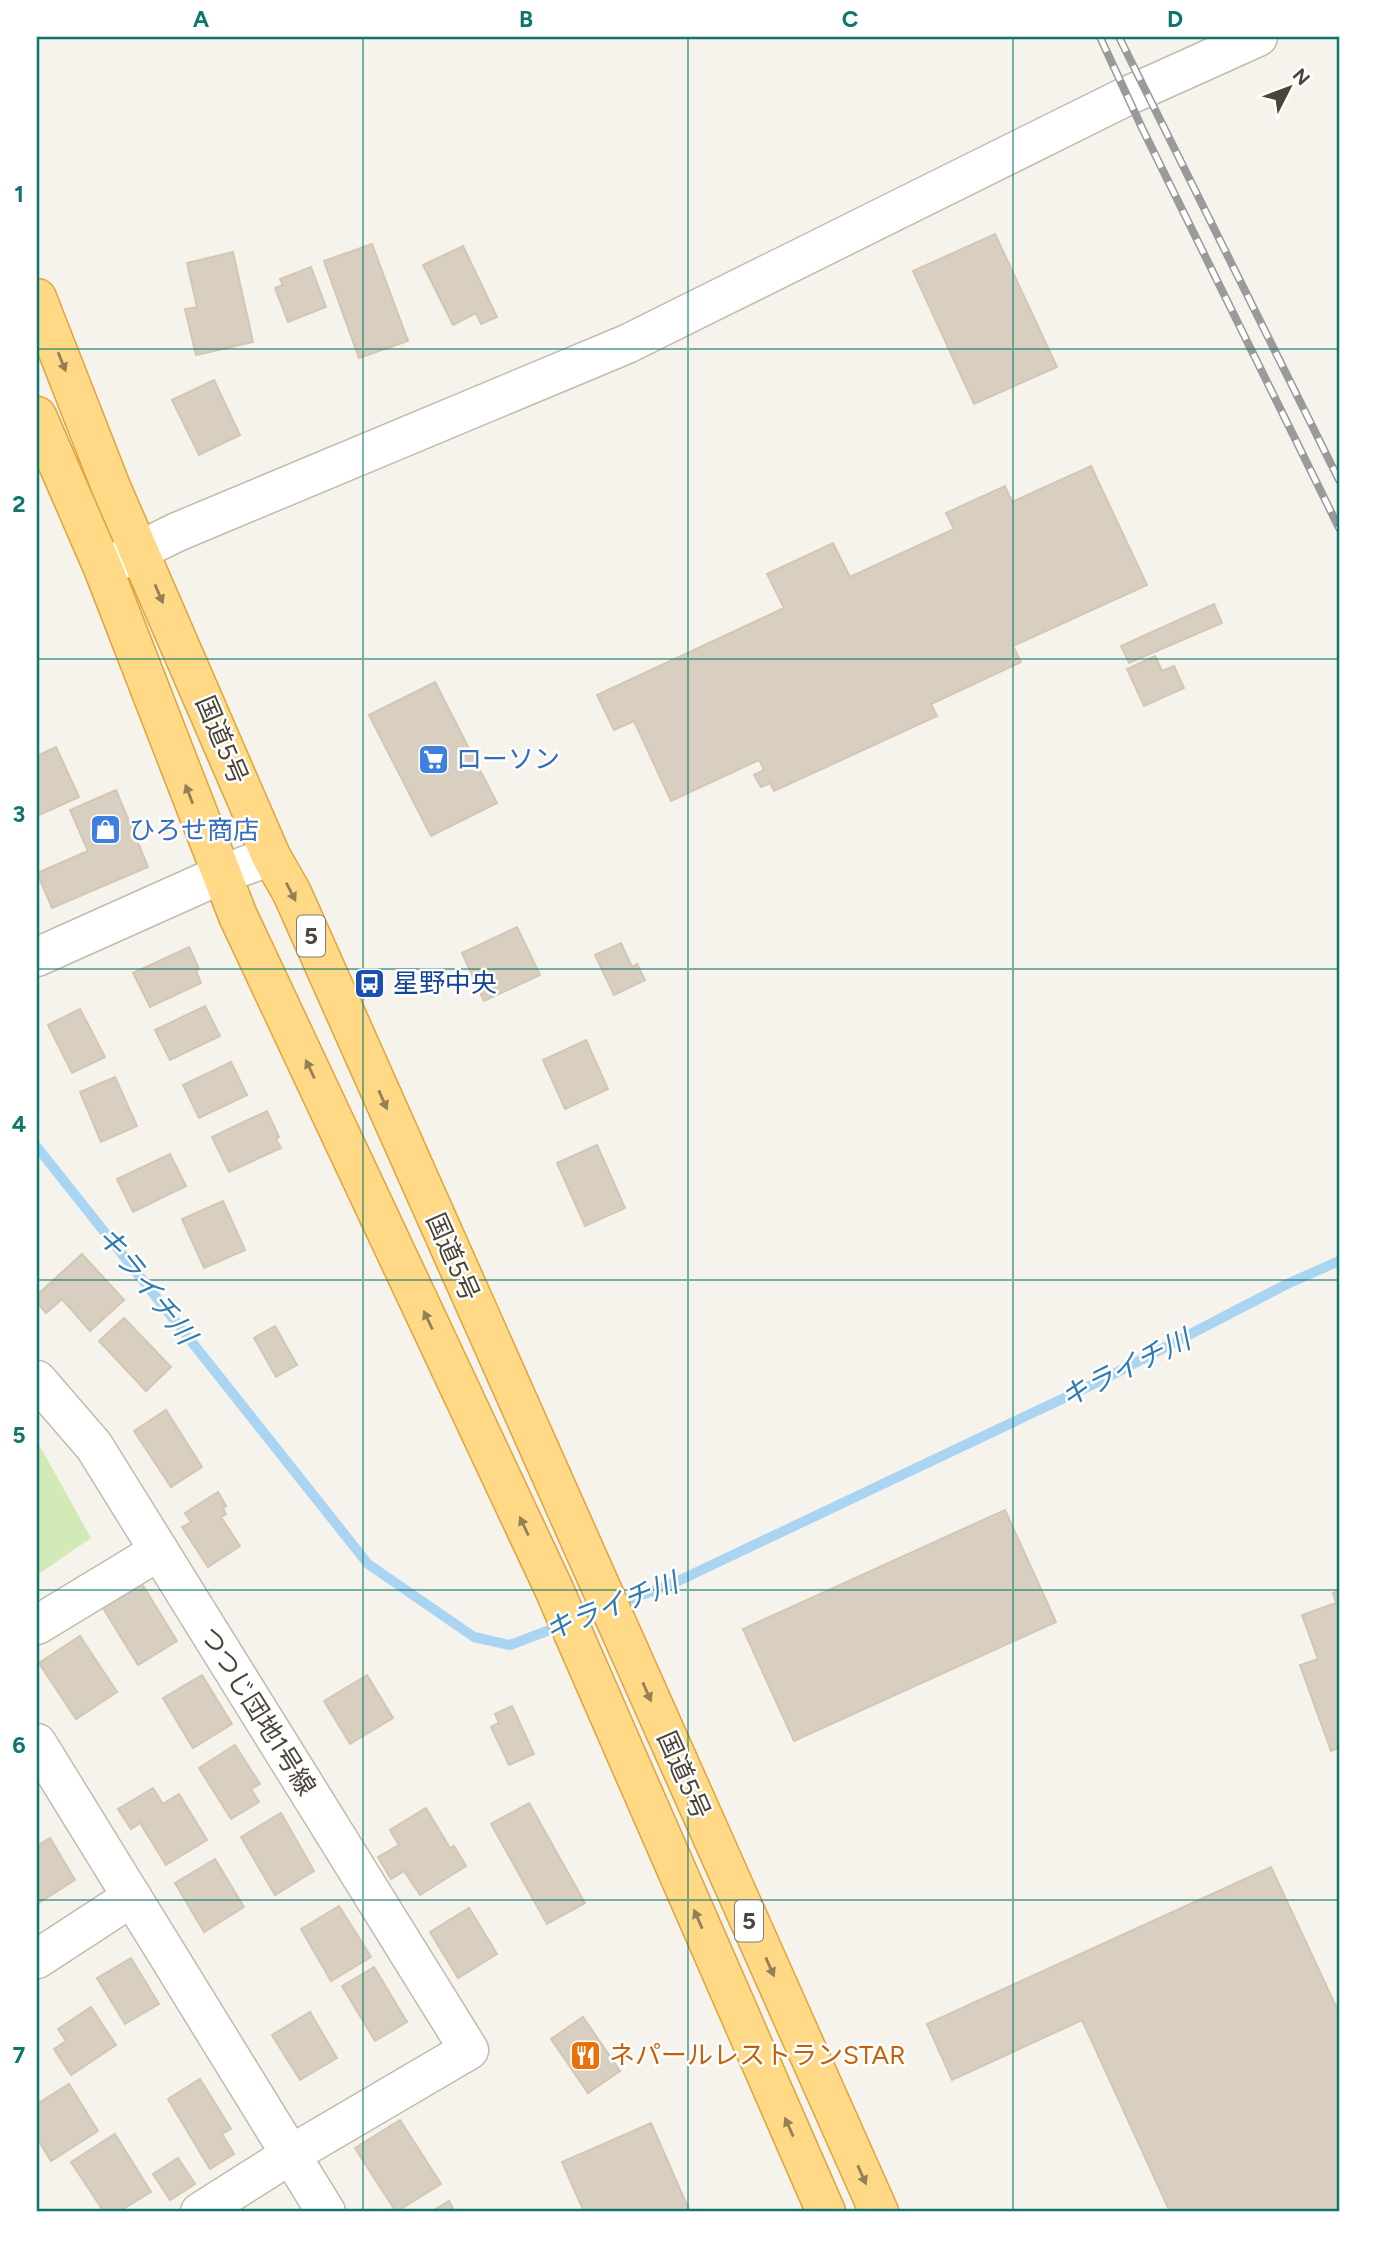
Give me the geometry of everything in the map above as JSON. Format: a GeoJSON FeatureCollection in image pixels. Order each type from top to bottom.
{"type":"FeatureCollection","features":[{"type":"Feature","properties":{"kind":"highway","name":"国道5号"},"geometry":{"type":"LineString","coordinates":[[37,298],[111,487],[271,856],[292,893],[879,2212]]}},
{"type":"Feature","properties":{"kind":"highway","name":"国道5号"},"geometry":{"type":"LineString","coordinates":[[37,416],[103,568],[220,875],[553,1587],[826,2212]]}},
{"type":"Feature","properties":{"kind":"street"},"geometry":{"type":"LineString","coordinates":[[103,568],[189,526],[626,344],[1127,96],[1258,37]]}},
{"type":"Feature","properties":{"kind":"street"},"geometry":{"type":"LineString","coordinates":[[37,957],[220,875],[271,856]]}},
{"type":"Feature","properties":{"kind":"street","name":"つつじ団地1号線"},"geometry":{"type":"LineString","coordinates":[[37,1380],[94,1446],[469,2050],[290,2155]]}},
{"type":"Feature","properties":{"kind":"street"},"geometry":{"type":"LineString","coordinates":[[37,1625],[159,1551]]}},
{"type":"Feature","properties":{"kind":"street"},"geometry":{"type":"LineString","coordinates":[[37,1743],[326,2212]]}},
{"type":"Feature","properties":{"kind":"street"},"geometry":{"type":"LineString","coordinates":[[37,1959],[132,1897]]}},
{"type":"Feature","properties":{"kind":"street"},"geometry":{"type":"LineString","coordinates":[[200,2212],[290,2155]]}},
{"type":"Feature","properties":{"kind":"green space"},"geometry":{"type":"Polygon","coordinates":[[[37,1441],[91,1538],[37,1575],[37,1441]]]}},
{"type":"Feature","properties":{"kind":"building"},"geometry":{"type":"Polygon","coordinates":[[[995,234],[1057,367],[974,404],[913,271],[995,234]]]}},
{"type":"Feature","properties":{"kind":"building"},"geometry":{"type":"Polygon","coordinates":[[[372,244],[408,341],[359,358],[324,261],[372,244]]]}},
{"type":"Feature","properties":{"kind":"building"},"geometry":{"type":"Polygon","coordinates":[[[463,246],[497,317],[481,324],[476,313],[453,325],[423,265],[463,246]]]}},
{"type":"Feature","properties":{"kind":"building"},"geometry":{"type":"Polygon","coordinates":[[[233,252],[253,342],[196,355],[185,309],[197,307],[187,263],[233,252]]]}},
{"type":"Feature","properties":{"kind":"building"},"geometry":{"type":"Polygon","coordinates":[[[311,267],[326,307],[288,322],[275,288],[283,285],[280,279],[311,267]]]}},
{"type":"Feature","properties":{"kind":"building"},"geometry":{"type":"Polygon","coordinates":[[[214,380],[240,435],[199,455],[172,400],[214,380]]]}},
{"type":"Feature","properties":{"kind":"building"},"geometry":{"type":"Polygon","coordinates":[[[1091,466],[1147,585],[1013,646],[1021,662],[931,704],[937,716],[774,791],[770,783],[761,787],[754,775],[764,770],[759,760],[671,801],[634,721],[614,730],[597,695],[784,608],[767,574],[833,543],[850,577],[954,529],[946,513],[1005,486],[1012,502],[1091,466]]]}},
{"type":"Feature","properties":{"kind":"building"},"geometry":{"type":"Polygon","coordinates":[[[1214,604],[1222,623],[1129,663],[1121,646],[1214,604]]]}},
{"type":"Feature","properties":{"kind":"building"},"geometry":{"type":"Polygon","coordinates":[[[1155,656],[1162,671],[1174,666],[1184,688],[1144,706],[1127,669],[1155,656]]]}},
{"type":"Feature","properties":{"kind":"building","name":"ローソン"},"geometry":{"type":"Polygon","coordinates":[[[435,682],[497,803],[431,836],[369,715],[435,682]]]}},
{"type":"Feature","properties":{"kind":"building"},"geometry":{"type":"Polygon","coordinates":[[[56,747],[79,797],[37,816],[37,756],[56,747]]]}},
{"type":"Feature","properties":{"kind":"building","name":"ひろせ商店"},"geometry":{"type":"Polygon","coordinates":[[[116,790],[148,867],[52,908],[37,873],[88,851],[70,810],[116,790]]]}},
{"type":"Feature","properties":{"kind":"building"},"geometry":{"type":"Polygon","coordinates":[[[517,927],[540,975],[484,1001],[462,953],[517,927]]]}},
{"type":"Feature","properties":{"kind":"building"},"geometry":{"type":"Polygon","coordinates":[[[621,943],[632,967],[637,964],[645,980],[614,995],[595,955],[621,943]]]}},
{"type":"Feature","properties":{"kind":"building"},"geometry":{"type":"Polygon","coordinates":[[[189,947],[199,969],[196,971],[201,983],[150,1007],[133,973],[189,947]]]}},
{"type":"Feature","properties":{"kind":"building"},"geometry":{"type":"Polygon","coordinates":[[[205,1006],[220,1036],[170,1060],[155,1030],[205,1006]]]}},
{"type":"Feature","properties":{"kind":"building"},"geometry":{"type":"Polygon","coordinates":[[[80,1009],[105,1057],[72,1073],[48,1025],[80,1009]]]}},
{"type":"Feature","properties":{"kind":"building"},"geometry":{"type":"Polygon","coordinates":[[[586,1040],[608,1089],[565,1109],[543,1060],[586,1040]]]}},
{"type":"Feature","properties":{"kind":"building"},"geometry":{"type":"Polygon","coordinates":[[[231,1062],[247,1095],[199,1118],[183,1085],[231,1062]]]}},
{"type":"Feature","properties":{"kind":"building"},"geometry":{"type":"Polygon","coordinates":[[[115,1077],[137,1126],[101,1142],[80,1092],[115,1077]]]}},
{"type":"Feature","properties":{"kind":"building"},"geometry":{"type":"Polygon","coordinates":[[[267,1111],[281,1148],[229,1172],[212,1137],[267,1111]]]}},
{"type":"Feature","properties":{"kind":"building"},"geometry":{"type":"Polygon","coordinates":[[[597,1145],[625,1208],[585,1226],[557,1163],[597,1145]]]}},
{"type":"Feature","properties":{"kind":"building"},"geometry":{"type":"Polygon","coordinates":[[[170,1154],[186,1186],[133,1212],[117,1179],[170,1154]]]}},
{"type":"Feature","properties":{"kind":"building"},"geometry":{"type":"Polygon","coordinates":[[[223,1201],[245,1250],[204,1268],[182,1219],[223,1201]]]}},
{"type":"Feature","properties":{"kind":"building"},"geometry":{"type":"Polygon","coordinates":[[[82,1254],[124,1300],[90,1331],[62,1299],[46,1313],[37,1302],[37,1295],[82,1254]]]}},
{"type":"Feature","properties":{"kind":"building"},"geometry":{"type":"Polygon","coordinates":[[[124,1318],[171,1367],[146,1391],[99,1341],[124,1318]]]}},
{"type":"Feature","properties":{"kind":"building"},"geometry":{"type":"Polygon","coordinates":[[[275,1326],[297,1365],[276,1377],[254,1338],[275,1326]]]}},
{"type":"Feature","properties":{"kind":"building"},"geometry":{"type":"Polygon","coordinates":[[[166,1410],[202,1467],[171,1487],[134,1431],[166,1410]]]}},
{"type":"Feature","properties":{"kind":"building"},"geometry":{"type":"Polygon","coordinates":[[[218,1492],[226,1506],[223,1508],[226,1514],[221,1517],[240,1546],[208,1567],[182,1527],[191,1522],[185,1513],[218,1492]]]}},
{"type":"Feature","properties":{"kind":"building"},"geometry":{"type":"Polygon","coordinates":[[[1005,1510],[1056,1622],[794,1741],[743,1629],[1005,1510]]]}},
{"type":"Feature","properties":{"kind":"building"},"geometry":{"type":"Polygon","coordinates":[[[142,1584],[177,1641],[138,1665],[103,1608],[142,1584]]]}},
{"type":"Feature","properties":{"kind":"building"},"geometry":{"type":"Polygon","coordinates":[[[1339,1591],[1339,1748],[1331,1751],[1300,1665],[1318,1659],[1302,1615],[1336,1603],[1333,1593],[1339,1591]]]}},
{"type":"Feature","properties":{"kind":"building"},"geometry":{"type":"Polygon","coordinates":[[[80,1636],[117,1692],[76,1719],[39,1663],[80,1636]]]}},
{"type":"Feature","properties":{"kind":"building"},"geometry":{"type":"Polygon","coordinates":[[[202,1675],[232,1724],[193,1748],[163,1698],[202,1675]]]}},
{"type":"Feature","properties":{"kind":"building"},"geometry":{"type":"Polygon","coordinates":[[[367,1675],[393,1718],[350,1744],[324,1701],[367,1675]]]}},
{"type":"Feature","properties":{"kind":"building"},"geometry":{"type":"Polygon","coordinates":[[[512,1706],[534,1754],[509,1765],[491,1727],[499,1723],[495,1714],[512,1706]]]}},
{"type":"Feature","properties":{"kind":"building"},"geometry":{"type":"Polygon","coordinates":[[[235,1745],[260,1784],[251,1789],[259,1802],[231,1819],[199,1768],[235,1745]]]}},
{"type":"Feature","properties":{"kind":"building"},"geometry":{"type":"Polygon","coordinates":[[[153,1788],[163,1804],[179,1794],[207,1840],[166,1865],[140,1823],[131,1829],[118,1809],[153,1788]]]}},
{"type":"Feature","properties":{"kind":"building"},"geometry":{"type":"Polygon","coordinates":[[[529,1803],[585,1903],[547,1924],[491,1824],[529,1803]]]}},
{"type":"Feature","properties":{"kind":"building"},"geometry":{"type":"Polygon","coordinates":[[[426,1808],[450,1848],[454,1846],[466,1866],[420,1895],[404,1871],[391,1879],[378,1857],[399,1845],[390,1830],[426,1808]]]}},
{"type":"Feature","properties":{"kind":"building"},"geometry":{"type":"Polygon","coordinates":[[[281,1813],[314,1871],[275,1895],[241,1837],[281,1813]]]}},
{"type":"Feature","properties":{"kind":"building"},"geometry":{"type":"Polygon","coordinates":[[[50,1838],[75,1880],[37,1904],[37,1846],[50,1838]]]}},
{"type":"Feature","properties":{"kind":"building"},"geometry":{"type":"Polygon","coordinates":[[[215,1859],[244,1907],[204,1932],[175,1883],[215,1859]]]}},
{"type":"Feature","properties":{"kind":"building"},"geometry":{"type":"Polygon","coordinates":[[[1271,1867],[1339,2013],[1339,2207],[1328,2212],[1170,2212],[1082,2020],[952,2080],[927,2024],[1271,1867]]]}},
{"type":"Feature","properties":{"kind":"building"},"geometry":{"type":"Polygon","coordinates":[[[339,1906],[371,1957],[331,1981],[301,1929],[339,1906]]]}},
{"type":"Feature","properties":{"kind":"building"},"geometry":{"type":"Polygon","coordinates":[[[469,1908],[497,1954],[458,1978],[430,1932],[469,1908]]]}},
{"type":"Feature","properties":{"kind":"building"},"geometry":{"type":"Polygon","coordinates":[[[131,1958],[159,2004],[125,2024],[97,1978],[131,1958]]]}},
{"type":"Feature","properties":{"kind":"building"},"geometry":{"type":"Polygon","coordinates":[[[374,1967],[407,2022],[375,2041],[342,1986],[374,1967]]]}},
{"type":"Feature","properties":{"kind":"building"},"geometry":{"type":"Polygon","coordinates":[[[91,2007],[116,2045],[71,2075],[54,2049],[66,2041],[58,2029],[91,2007]]]}},
{"type":"Feature","properties":{"kind":"building"},"geometry":{"type":"Polygon","coordinates":[[[310,2012],[337,2058],[300,2080],[272,2035],[310,2012]]]}},
{"type":"Feature","properties":{"kind":"building","name":"ネパールレストランSTAR"},"geometry":{"type":"Polygon","coordinates":[[[583,2017],[620,2071],[588,2093],[551,2039],[583,2017]]]}},
{"type":"Feature","properties":{"kind":"building"},"geometry":{"type":"Polygon","coordinates":[[[200,2079],[231,2129],[222,2134],[234,2154],[210,2169],[168,2099],[200,2079]]]}},
{"type":"Feature","properties":{"kind":"building"},"geometry":{"type":"Polygon","coordinates":[[[69,2084],[98,2131],[51,2161],[37,2138],[37,2104],[69,2084]]]}},
{"type":"Feature","properties":{"kind":"building"},"geometry":{"type":"Polygon","coordinates":[[[400,2120],[441,2184],[396,2212],[355,2148],[400,2120]]]}},
{"type":"Feature","properties":{"kind":"building"},"geometry":{"type":"Polygon","coordinates":[[[651,2123],[690,2212],[584,2212],[562,2162],[651,2123]]]}},
{"type":"Feature","properties":{"kind":"building"},"geometry":{"type":"Polygon","coordinates":[[[115,2134],[151,2192],[118,2212],[104,2212],[71,2162],[115,2134]]]}},
{"type":"Feature","properties":{"kind":"building"},"geometry":{"type":"Polygon","coordinates":[[[178,2158],[195,2184],[170,2200],[153,2174],[178,2158]]]}},
{"type":"Feature","properties":{"kind":"building"},"geometry":{"type":"Polygon","coordinates":[[[449,2201],[455,2212],[431,2212],[449,2201]]]}},
{"type":"Feature","properties":{"kind":"waterway","name":"キライチ川"},"geometry":{"type":"LineString","coordinates":[[37,1147],[368,1564],[474,1637],[510,1645],[676,1582],[1100,1381],[1285,1285],[1339,1261]]}},
{"type":"Feature","properties":{"kind":"railway"},"geometry":{"type":"LineString","coordinates":[[1100,37],[1339,528]]}},
{"type":"Feature","properties":{"kind":"railway"},"geometry":{"type":"LineString","coordinates":[[1119,37],[1339,480]]}},
{"type":"Feature","properties":{"kind":"place","name":"ローソン"},"geometry":{"type":"Point","coordinates":[433,759]}},
{"type":"Feature","properties":{"kind":"place","name":"ひろせ商店"},"geometry":{"type":"Point","coordinates":[106,830]}},
{"type":"Feature","properties":{"kind":"place","name":"星野中央"},"geometry":{"type":"Point","coordinates":[370,983]}},
{"type":"Feature","properties":{"kind":"place","name":"ネパールレストランSTAR"},"geometry":{"type":"Point","coordinates":[586,2055]}}]}
